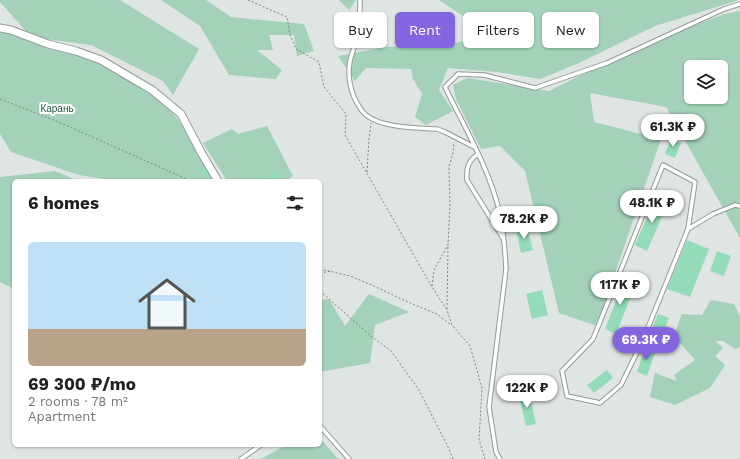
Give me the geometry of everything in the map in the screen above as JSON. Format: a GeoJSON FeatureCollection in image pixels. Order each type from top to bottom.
{"type":"FeatureCollection","features":[{"type":"Feature","properties":{"kind":"street"},"geometry":{"type":"LineString","coordinates":[[0,28],[11,30],[48,44],[76,51],[101,60],[152,90],[181,114],[217,179]]}},
{"type":"Feature","properties":{"kind":"lane"},"geometry":{"type":"LineString","coordinates":[[360,0],[358,34],[350,60],[348,77],[352,92],[364,114],[371,119],[384,124],[437,129],[474,147]]}},
{"type":"Feature","properties":{"kind":"lane"},"geometry":{"type":"LineString","coordinates":[[500,459],[496,452],[489,408],[506,269],[504,239],[500,214],[486,172],[445,87],[458,74],[484,75],[535,88],[607,63],[724,9],[740,4]]}},
{"type":"Feature","properties":{"kind":"lane"},"geometry":{"type":"LineString","coordinates":[[478,154],[472,158],[468,164],[466,171],[467,180],[504,239]]}},
{"type":"Feature","properties":{"kind":"lane"},"geometry":{"type":"LineString","coordinates":[[688,230],[695,182],[663,165],[593,339],[562,371],[566,396],[600,403],[621,385],[643,340],[688,230],[713,214],[735,206],[740,206]]}},
{"type":"Feature","properties":{"kind":"lane"},"geometry":{"type":"LineString","coordinates":[[322,428],[349,459]]}},
{"type":"Feature","properties":{"kind":"lane"},"geometry":{"type":"LineString","coordinates":[[241,459],[258,447]]}},
{"type":"Feature","properties":{"kind":"path"},"geometry":{"type":"LineString","coordinates":[[248,0],[287,17],[290,35],[296,49],[319,62],[324,88],[346,114],[345,135],[432,287],[447,310],[452,325]]}},
{"type":"Feature","properties":{"kind":"path"},"geometry":{"type":"LineString","coordinates":[[0,99],[61,123],[187,179]]}},
{"type":"Feature","properties":{"kind":"path"},"geometry":{"type":"LineString","coordinates":[[367,174],[368,139],[371,119]]}},
{"type":"Feature","properties":{"kind":"path"},"geometry":{"type":"LineString","coordinates":[[447,310],[449,167],[455,137]]}},
{"type":"Feature","properties":{"kind":"path"},"geometry":{"type":"LineString","coordinates":[[432,287],[434,270],[448,245]]}},
{"type":"Feature","properties":{"kind":"path"},"geometry":{"type":"LineString","coordinates":[[322,268],[350,276],[437,314],[452,325],[470,346],[482,388],[479,440],[485,459]]}},
{"type":"Feature","properties":{"kind":"path"},"geometry":{"type":"LineString","coordinates":[[322,272],[333,271]]}},
{"type":"Feature","properties":{"kind":"path"},"geometry":{"type":"LineString","coordinates":[[322,294],[372,337],[391,351],[419,390],[453,459]]}},
{"type":"Feature","properties":{"kind":"green space"},"geometry":{"type":"Polygon","coordinates":[[[0,0],[120,0],[199,49],[173,95],[163,81],[91,45],[31,37],[0,2],[0,0]]]}},
{"type":"Feature","properties":{"kind":"green space"},"geometry":{"type":"Polygon","coordinates":[[[161,0],[206,0],[231,17],[304,24],[314,51],[297,56],[294,35],[269,35],[273,50],[257,50],[282,70],[276,79],[229,75],[200,26],[161,0]]]}},
{"type":"Feature","properties":{"kind":"green space"},"geometry":{"type":"Polygon","coordinates":[[[339,0],[356,0],[349,10],[339,0]]]}},
{"type":"Feature","properties":{"kind":"green space"},"geometry":{"type":"Polygon","coordinates":[[[439,0],[739,0],[655,26],[579,63],[540,79],[497,72],[448,68],[439,90],[453,111],[426,125],[415,117],[422,94],[413,79],[411,69],[366,68],[355,81],[338,56],[387,47],[455,48],[455,43],[463,41],[463,48],[534,48],[534,12],[463,12],[463,16],[439,0]]]}},
{"type":"Feature","properties":{"kind":"green space"},"geometry":{"type":"Polygon","coordinates":[[[740,11],[740,238],[666,107],[590,93],[594,122],[661,139],[597,326],[559,313],[525,171],[500,146],[481,149],[456,99],[453,85],[467,78],[549,91],[650,41],[725,14],[740,11]]]}},
{"type":"Feature","properties":{"kind":"green space","name":"Карань"},"geometry":{"type":"Polygon","coordinates":[[[0,30],[71,51],[103,65],[165,104],[195,140],[213,179],[103,179],[79,175],[11,152],[0,134],[0,30]]]}},
{"type":"Feature","properties":{"kind":"green space"},"geometry":{"type":"Polygon","coordinates":[[[267,126],[293,176],[289,179],[226,179],[203,143],[232,129],[238,134],[267,126]]]}},
{"type":"Feature","properties":{"kind":"green space"},"geometry":{"type":"Polygon","coordinates":[[[55,171],[74,179],[12,179],[12,288],[0,282],[0,177],[55,171]]]}},
{"type":"Feature","properties":{"kind":"green space"},"geometry":{"type":"Polygon","coordinates":[[[369,294],[409,312],[375,325],[370,363],[322,372],[322,300],[329,299],[345,326],[369,294]]]}},
{"type":"Feature","properties":{"kind":"green space"},"geometry":{"type":"Polygon","coordinates":[[[711,300],[734,304],[740,316],[740,347],[735,349],[723,341],[715,341],[723,348],[715,356],[725,365],[710,388],[675,405],[650,397],[655,373],[677,381],[674,375],[695,360],[674,336],[682,314],[702,315],[711,300]]]}},
{"type":"Feature","properties":{"kind":"green space"},"geometry":{"type":"Polygon","coordinates":[[[322,440],[338,459],[261,459],[282,447],[322,447],[322,440]]]}},
{"type":"Feature","properties":{"kind":"building"},"geometry":{"type":"Polygon","coordinates":[[[671,139],[681,143],[675,158],[665,154],[671,139]]]}},
{"type":"Feature","properties":{"kind":"building"},"geometry":{"type":"Polygon","coordinates":[[[204,166],[208,173],[202,176],[199,169],[204,166]]]}},
{"type":"Feature","properties":{"kind":"building"},"geometry":{"type":"Polygon","coordinates":[[[277,172],[281,178],[279,179],[266,179],[277,172]]]}},
{"type":"Feature","properties":{"kind":"building"},"geometry":{"type":"Polygon","coordinates":[[[656,197],[668,203],[647,251],[635,245],[656,197]]]}},
{"type":"Feature","properties":{"kind":"building"},"geometry":{"type":"Polygon","coordinates":[[[527,227],[533,250],[521,253],[516,229],[527,227]]]}},
{"type":"Feature","properties":{"kind":"building"},"geometry":{"type":"Polygon","coordinates":[[[687,240],[709,249],[690,297],[667,289],[687,240]]]}},
{"type":"Feature","properties":{"kind":"building"},"geometry":{"type":"Polygon","coordinates":[[[717,251],[731,256],[724,276],[710,271],[717,251]]]}},
{"type":"Feature","properties":{"kind":"building"},"geometry":{"type":"Polygon","coordinates":[[[625,279],[636,284],[616,334],[605,329],[625,279]]]}},
{"type":"Feature","properties":{"kind":"building"},"geometry":{"type":"Polygon","coordinates":[[[542,290],[548,315],[532,319],[526,294],[542,290]]]}},
{"type":"Feature","properties":{"kind":"building"},"geometry":{"type":"Polygon","coordinates":[[[658,314],[669,318],[664,331],[653,326],[658,314]]]}},
{"type":"Feature","properties":{"kind":"building"},"geometry":{"type":"Polygon","coordinates":[[[646,346],[656,350],[647,376],[637,372],[646,346]]]}},
{"type":"Feature","properties":{"kind":"building"},"geometry":{"type":"Polygon","coordinates":[[[607,370],[613,378],[594,393],[587,385],[607,370]]]}},
{"type":"Feature","properties":{"kind":"building"},"geometry":{"type":"Polygon","coordinates":[[[526,391],[529,401],[531,400],[536,424],[526,426],[518,393],[526,391]]]}}]}
